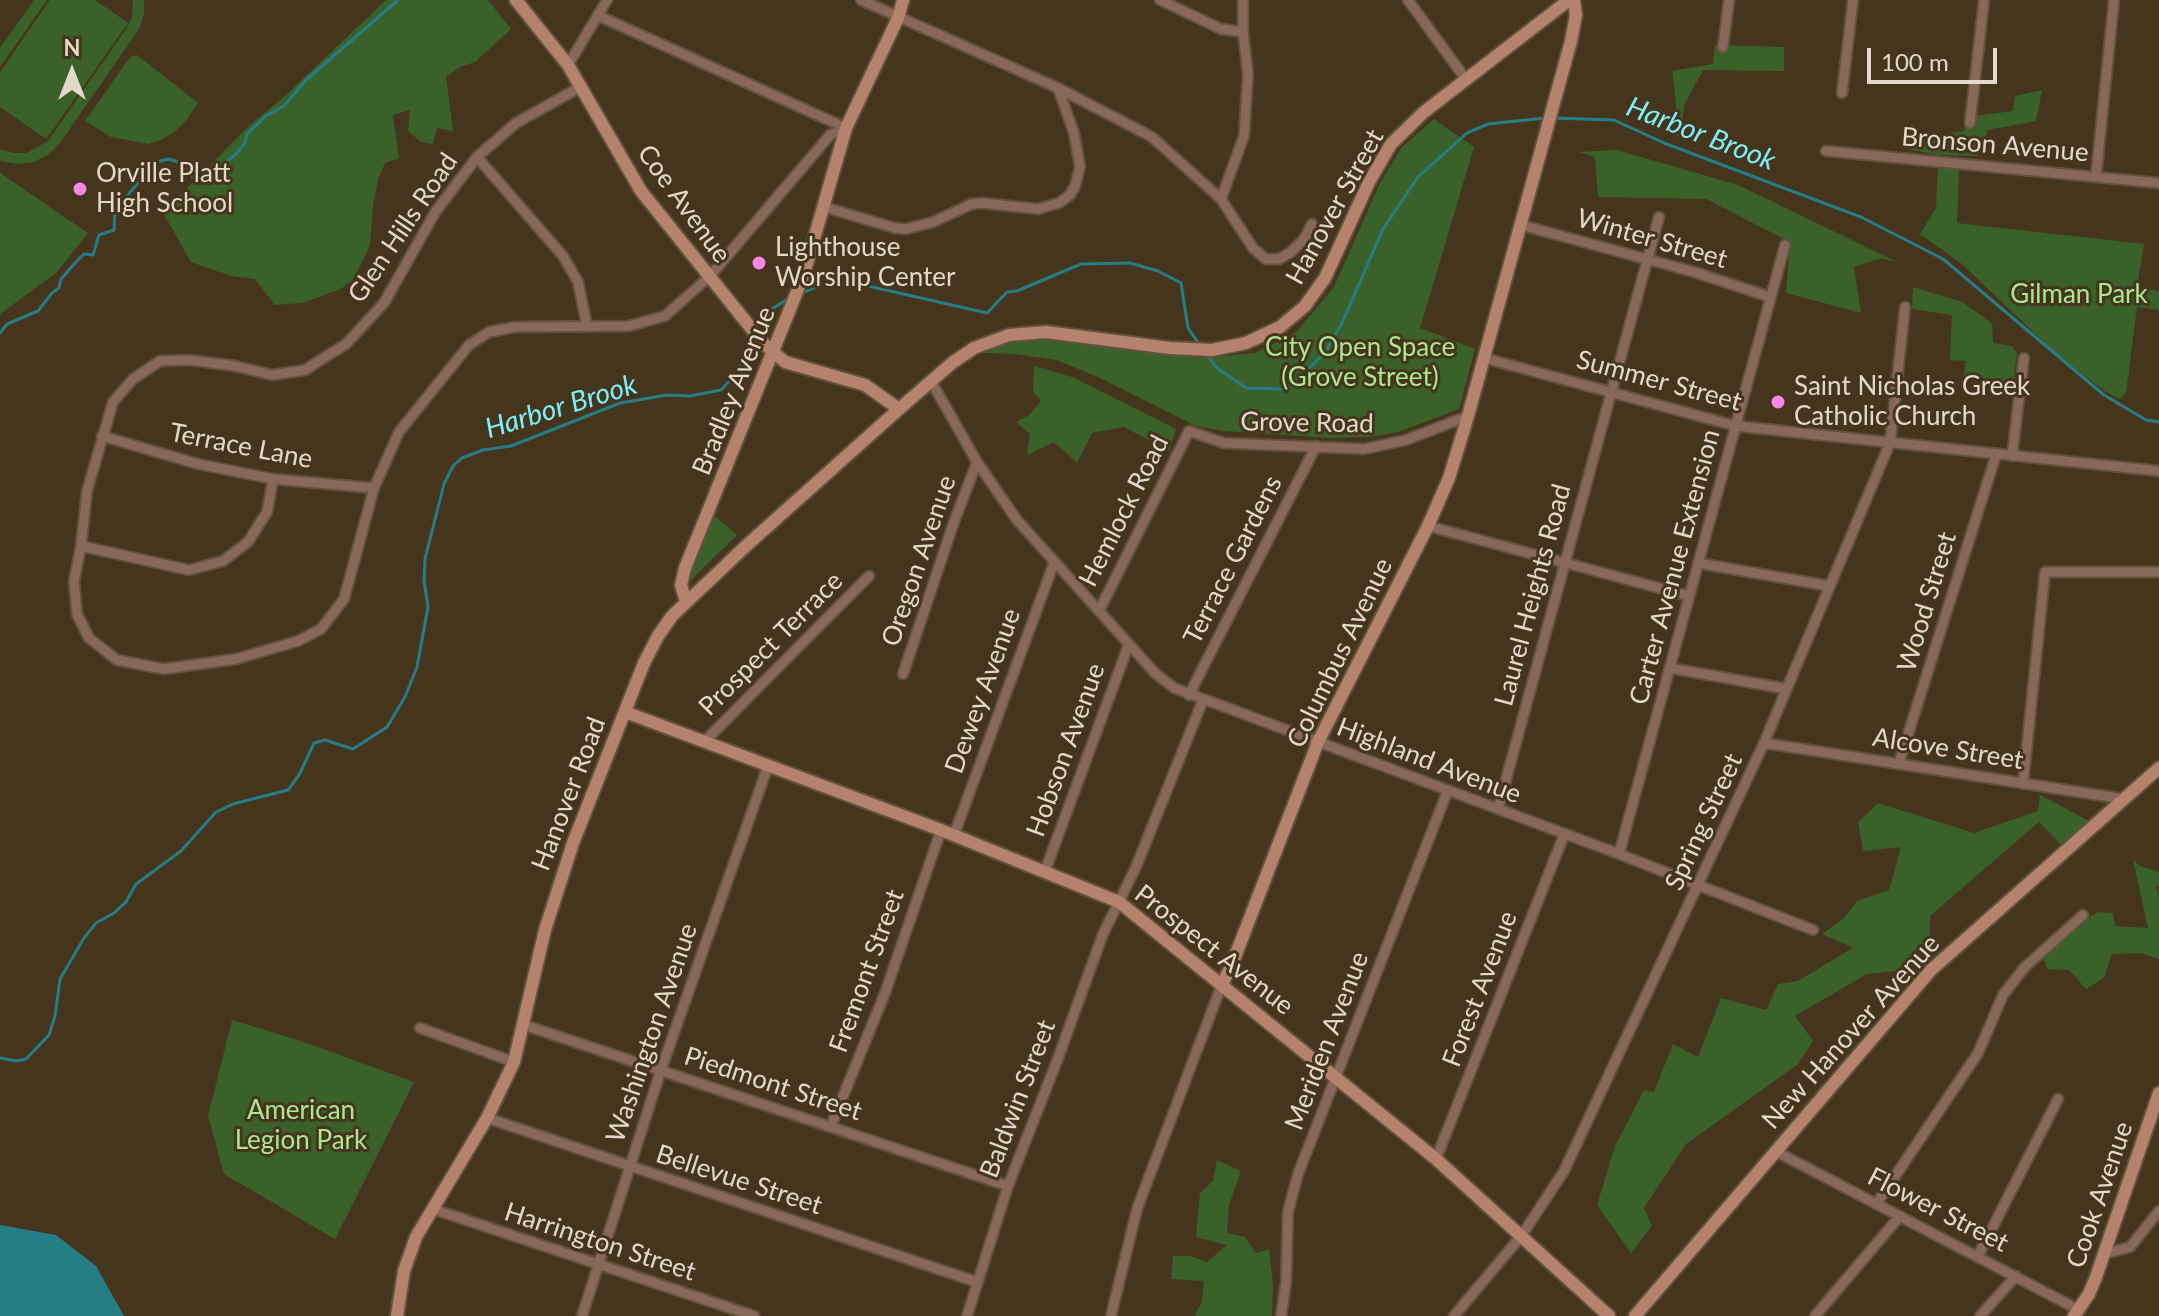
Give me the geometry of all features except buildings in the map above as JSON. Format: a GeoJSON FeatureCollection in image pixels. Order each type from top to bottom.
{"type":"FeatureCollection","features":[{"type":"Feature","properties":{"kind":"street","name":"Coe Avenue"},"geometry":{"type":"LineString","coordinates":[[516,0],[582,86],[641,191],[763,343],[791,364],[865,385],[899,409]]}},
{"type":"Feature","properties":{"kind":"street"},"geometry":{"type":"LineString","coordinates":[[568,65],[607,0]]}},
{"type":"Feature","properties":{"kind":"street"},"geometry":{"type":"LineString","coordinates":[[861,0],[1058,88],[1152,137],[1221,199],[1253,248],[1266,259],[1279,259],[1291,252],[1304,239],[1312,224]]}},
{"type":"Feature","properties":{"kind":"street","name":"Bradley Avenue"},"geometry":{"type":"LineString","coordinates":[[898,18],[903,0]]}},
{"type":"Feature","properties":{"kind":"street","name":"Bradley Avenue"},"geometry":{"type":"LineString","coordinates":[[686,601],[681,585],[685,568],[811,255],[846,128],[898,18],[910,0]]}},
{"type":"Feature","properties":{"kind":"street"},"geometry":{"type":"LineString","coordinates":[[1160,0],[1221,29],[1243,32]]}},
{"type":"Feature","properties":{"kind":"street"},"geometry":{"type":"LineString","coordinates":[[1221,199],[1244,136],[1248,74],[1243,0]]}},
{"type":"Feature","properties":{"kind":"street"},"geometry":{"type":"LineString","coordinates":[[1408,0],[1465,78]]}},
{"type":"Feature","properties":{"kind":"street","name":"Hanover Street"},"geometry":{"type":"LineString","coordinates":[[931,381],[974,348],[1009,335],[1028,332],[1194,350],[1229,348],[1280,327],[1305,306],[1325,278],[1369,182],[1391,144],[1406,127],[1465,78],[1571,0]]}},
{"type":"Feature","properties":{"kind":"street","name":"Columbus Avenue"},"geometry":{"type":"LineString","coordinates":[[1111,1316],[1143,1191],[1318,742],[1428,526],[1449,478],[1575,23],[1571,0]]}},
{"type":"Feature","properties":{"kind":"street"},"geometry":{"type":"LineString","coordinates":[[1723,47],[1729,0]]}},
{"type":"Feature","properties":{"kind":"street"},"geometry":{"type":"LineString","coordinates":[[1842,93],[1853,0]]}},
{"type":"Feature","properties":{"kind":"street"},"geometry":{"type":"LineString","coordinates":[[1970,123],[1984,0]]}},
{"type":"Feature","properties":{"kind":"street"},"geometry":{"type":"LineString","coordinates":[[2096,176],[2114,0]]}},
{"type":"Feature","properties":{"kind":"street"},"geometry":{"type":"LineString","coordinates":[[599,16],[846,128]]}},
{"type":"Feature","properties":{"kind":"street","name":"Glen Hills Road"},"geometry":{"type":"LineString","coordinates":[[582,86],[516,123],[477,157],[436,211],[384,303],[346,344],[305,370],[272,375],[190,360],[160,361],[133,379],[113,402],[87,491],[74,581],[77,614],[89,638],[117,660],[164,669],[236,659],[298,641],[321,629],[344,599],[374,488],[399,432],[469,345],[489,332],[515,327],[629,326],[665,316],[710,276],[830,135],[846,128]]}},
{"type":"Feature","properties":{"kind":"street"},"geometry":{"type":"LineString","coordinates":[[824,207],[906,229],[925,225],[972,204],[1038,209],[1059,203],[1070,195],[1080,167],[1074,133],[1058,88]]}},
{"type":"Feature","properties":{"kind":"street","name":"Bronson Avenue"},"geometry":{"type":"LineString","coordinates":[[1826,151],[2159,183]]}},
{"type":"Feature","properties":{"kind":"street"},"geometry":{"type":"LineString","coordinates":[[477,157],[563,256],[578,282],[587,326]]}},
{"type":"Feature","properties":{"kind":"street","name":"Laurel Heights Road"},"geometry":{"type":"LineString","coordinates":[[1498,809],[1659,217]]}},
{"type":"Feature","properties":{"kind":"street","name":"Winter Street"},"geometry":{"type":"LineString","coordinates":[[1521,225],[1770,297]]}},
{"type":"Feature","properties":{"kind":"street","name":"Carter Avenue Extension"},"geometry":{"type":"LineString","coordinates":[[1619,854],[1785,245]]}},
{"type":"Feature","properties":{"kind":"street","name":"Spring Street"},"geometry":{"type":"LineString","coordinates":[[1454,1316],[1522,1235],[1564,1171],[1764,743],[1890,443],[1905,307]]}},
{"type":"Feature","properties":{"kind":"street","name":"Summer Street"},"geometry":{"type":"LineString","coordinates":[[1484,358],[1736,426],[2159,471]]}},
{"type":"Feature","properties":{"kind":"street"},"geometry":{"type":"LineString","coordinates":[[2012,456],[2024,358]]}},
{"type":"Feature","properties":{"kind":"street","name":"Hanover Road"},"geometry":{"type":"LineString","coordinates":[[397,1316],[409,1254],[487,1118],[514,1062],[557,887],[651,648],[665,625],[686,601],[931,381]]}},
{"type":"Feature","properties":{"kind":"street","name":"Highland Avenue"},"geometry":{"type":"LineString","coordinates":[[931,381],[977,462],[1010,511],[1164,681],[1189,695],[1619,854],[1813,930]]}},
{"type":"Feature","properties":{"kind":"street","name":"Grove Road"},"geometry":{"type":"LineString","coordinates":[[1189,431],[1224,443],[1364,449],[1385,446],[1468,416]]}},
{"type":"Feature","properties":{"kind":"street","name":"Hemlock Road"},"geometry":{"type":"LineString","coordinates":[[1099,611],[1189,431]]}},
{"type":"Feature","properties":{"kind":"street","name":"Terrace Lane"},"geometry":{"type":"LineString","coordinates":[[102,436],[198,464],[273,479],[374,488]]}},
{"type":"Feature","properties":{"kind":"street","name":"Terrace Gardens"},"geometry":{"type":"LineString","coordinates":[[1189,695],[1316,446]]}},
{"type":"Feature","properties":{"kind":"street","name":"Wood Street"},"geometry":{"type":"LineString","coordinates":[[1899,763],[1996,455]]}},
{"type":"Feature","properties":{"kind":"street","name":"Oregon Avenue"},"geometry":{"type":"LineString","coordinates":[[903,674],[977,462]]}},
{"type":"Feature","properties":{"kind":"street"},"geometry":{"type":"LineString","coordinates":[[81,546],[189,570],[223,561],[248,542],[267,512],[273,479]]}},
{"type":"Feature","properties":{"kind":"street"},"geometry":{"type":"LineString","coordinates":[[1428,526],[1689,596]]}},
{"type":"Feature","properties":{"kind":"street","name":"Dewey Avenue"},"geometry":{"type":"LineString","coordinates":[[954,835],[1054,563]]}},
{"type":"Feature","properties":{"kind":"street"},"geometry":{"type":"LineString","coordinates":[[1698,563],[1829,586]]}},
{"type":"Feature","properties":{"kind":"street"},"geometry":{"type":"LineString","coordinates":[[2023,784],[2045,572],[2159,572]]}},
{"type":"Feature","properties":{"kind":"street","name":"Prospect Terrace"},"geometry":{"type":"LineString","coordinates":[[704,742],[869,576]]}},
{"type":"Feature","properties":{"kind":"street","name":"Hobson Avenue"},"geometry":{"type":"LineString","coordinates":[[1045,871],[1129,644]]}},
{"type":"Feature","properties":{"kind":"street"},"geometry":{"type":"LineString","coordinates":[[1670,668],[1787,689]]}},
{"type":"Feature","properties":{"kind":"street","name":"Baldwin Street"},"geometry":{"type":"LineString","coordinates":[[967,1316],[1008,1186],[1109,918],[1136,867],[1203,700]]}},
{"type":"Feature","properties":{"kind":"street","name":"Prospect Avenue"},"geometry":{"type":"LineString","coordinates":[[625,712],[941,830],[1119,902],[1436,1159],[1609,1316]]}},
{"type":"Feature","properties":{"kind":"street","name":"Alcove Street"},"geometry":{"type":"LineString","coordinates":[[1764,743],[2124,799]]}},
{"type":"Feature","properties":{"kind":"street","name":"Washington Avenue"},"geometry":{"type":"LineString","coordinates":[[582,1316],[661,1070],[768,766]]}},
{"type":"Feature","properties":{"kind":"street","name":"New Hanover Avenue"},"geometry":{"type":"LineString","coordinates":[[1635,1316],[1931,970],[2159,768]]}},
{"type":"Feature","properties":{"kind":"street","name":"Meriden Avenue"},"geometry":{"type":"LineString","coordinates":[[1281,1316],[1286,1283],[1288,1212],[1293,1192],[1448,790]]}},
{"type":"Feature","properties":{"kind":"street","name":"Fremont Street"},"geometry":{"type":"LineString","coordinates":[[831,1126],[885,993],[941,830]]}},
{"type":"Feature","properties":{"kind":"street","name":"Forest Avenue"},"geometry":{"type":"LineString","coordinates":[[1436,1159],[1564,835]]}},
{"type":"Feature","properties":{"kind":"street"},"geometry":{"type":"LineString","coordinates":[[1877,1203],[1978,1053],[2006,991],[2024,968],[2083,915]]}},
{"type":"Feature","properties":{"kind":"street","name":"Piedmont Street"},"geometry":{"type":"LineString","coordinates":[[524,1025],[1008,1186]]}},
{"type":"Feature","properties":{"kind":"street"},"geometry":{"type":"LineString","coordinates":[[420,1028],[514,1062]]}},
{"type":"Feature","properties":{"kind":"street","name":"Cook Avenue"},"geometry":{"type":"LineString","coordinates":[[2076,1313],[2089,1294],[2159,1093]]}},
{"type":"Feature","properties":{"kind":"street"},"geometry":{"type":"LineString","coordinates":[[1978,1256],[2058,1099]]}},
{"type":"Feature","properties":{"kind":"street","name":"Bellevue Street"},"geometry":{"type":"LineString","coordinates":[[487,1118],[977,1282]]}},
{"type":"Feature","properties":{"kind":"street","name":"Flower Street"},"geometry":{"type":"LineString","coordinates":[[1775,1151],[2016,1276],[2076,1313]]}},
{"type":"Feature","properties":{"kind":"street","name":"Harrington Street"},"geometry":{"type":"LineString","coordinates":[[433,1209],[754,1316]]}},
{"type":"Feature","properties":{"kind":"street"},"geometry":{"type":"LineString","coordinates":[[2104,1254],[2130,1247],[2159,1211]]}},
{"type":"Feature","properties":{"kind":"street"},"geometry":{"type":"LineString","coordinates":[[1815,1316],[1900,1216]]}},
{"type":"Feature","properties":{"kind":"street"},"geometry":{"type":"LineString","coordinates":[[1980,1316],[2016,1276]]}},
{"type":"Feature","properties":{"kind":"green space"},"geometry":{"type":"Polygon","coordinates":[[[34,0],[47,0],[0,67],[0,48],[34,0]]]}},
{"type":"Feature","properties":{"kind":"green space"},"geometry":{"type":"Polygon","coordinates":[[[50,0],[95,0],[128,23],[46,139],[0,107],[0,72],[50,0]]]}},
{"type":"Feature","properties":{"kind":"green space"},"geometry":{"type":"Polygon","coordinates":[[[133,0],[144,0],[139,29],[60,143],[34,162],[18,164],[0,161],[0,149],[26,153],[48,141],[126,29],[132,17],[133,0]]]}},
{"type":"Feature","properties":{"kind":"green space"},"geometry":{"type":"Polygon","coordinates":[[[386,0],[488,0],[511,29],[475,62],[460,67],[446,77],[453,131],[437,128],[433,144],[421,142],[408,131],[410,110],[393,115],[399,158],[385,163],[378,180],[370,246],[354,278],[341,289],[302,303],[275,305],[255,279],[231,276],[191,262],[162,211],[386,0]]]}},
{"type":"Feature","properties":{"kind":"green space"},"geometry":{"type":"Polygon","coordinates":[[[1715,45],[1784,47],[1784,71],[1703,70],[1684,105],[1681,138],[1675,135],[1676,101],[1672,71],[1713,64],[1715,45]]]}},
{"type":"Feature","properties":{"kind":"green space"},"geometry":{"type":"Polygon","coordinates":[[[137,55],[198,103],[174,132],[148,144],[111,137],[85,121],[130,57],[137,55]]]}},
{"type":"Feature","properties":{"kind":"green space"},"geometry":{"type":"Polygon","coordinates":[[[2042,90],[2036,121],[1988,130],[1977,156],[1939,155],[1900,148],[1902,132],[1942,134],[1964,131],[1965,125],[1975,116],[2013,111],[2015,96],[2042,90]]]}},
{"type":"Feature","properties":{"kind":"green space","name":"City Open Space (Grove Street)"},"geometry":{"type":"Polygon","coordinates":[[[1434,119],[1474,147],[1420,328],[1475,349],[1459,409],[1398,432],[1369,437],[1330,438],[1223,431],[1196,426],[1057,360],[984,353],[981,348],[1011,339],[1045,336],[1200,358],[1255,353],[1296,332],[1334,287],[1380,183],[1402,147],[1434,119]]]}},
{"type":"Feature","properties":{"kind":"green space"},"geometry":{"type":"Polygon","coordinates":[[[1617,150],[1738,185],[1897,262],[1881,258],[1854,267],[1861,313],[1786,293],[1790,242],[1706,199],[1598,197],[1595,157],[1579,152],[1617,150]]]}},
{"type":"Feature","properties":{"kind":"green space","name":"Gilman Park"},"geometry":{"type":"Polygon","coordinates":[[[1938,166],[1959,169],[1957,223],[2144,244],[2137,287],[2159,291],[2159,310],[2137,307],[2126,393],[2120,399],[2055,353],[1962,264],[1920,234],[1936,208],[1938,166]]]}},
{"type":"Feature","properties":{"kind":"green space"},"geometry":{"type":"Polygon","coordinates":[[[0,173],[88,233],[56,273],[0,314],[0,173]]]}},
{"type":"Feature","properties":{"kind":"green space"},"geometry":{"type":"Polygon","coordinates":[[[1913,287],[1962,302],[1992,323],[1993,343],[2012,346],[2017,353],[2013,385],[1963,379],[1966,361],[1950,360],[1952,315],[1912,309],[1913,287]]]}},
{"type":"Feature","properties":{"kind":"green space"},"geometry":{"type":"Polygon","coordinates":[[[1034,366],[1072,377],[1176,429],[1169,451],[1124,427],[1092,433],[1077,463],[1054,442],[1027,455],[1030,434],[1016,422],[1029,415],[1041,401],[1033,392],[1034,366]]]}},
{"type":"Feature","properties":{"kind":"green space"},"geometry":{"type":"Polygon","coordinates":[[[715,516],[737,535],[687,584],[697,551],[715,516]]]}},
{"type":"Feature","properties":{"kind":"green space"},"geometry":{"type":"Polygon","coordinates":[[[2040,795],[2089,821],[2061,845],[2039,822],[1930,916],[1930,949],[1903,970],[1867,974],[1795,1016],[1813,1041],[1798,1064],[1686,1144],[1644,1208],[1652,1226],[1631,1253],[1597,1205],[1615,1146],[1644,1090],[1654,1092],[1673,1044],[1698,1057],[1721,998],[1766,1010],[1778,984],[1798,981],[1853,948],[1822,934],[1844,918],[1857,901],[1889,890],[1901,847],[1863,851],[1858,822],[1878,803],[1974,833],[2038,811],[2040,795]]]}},
{"type":"Feature","properties":{"kind":"green space"},"geometry":{"type":"Polygon","coordinates":[[[2133,860],[2140,866],[2159,872],[2159,886],[2156,887],[2159,896],[2159,959],[2141,953],[2112,954],[2104,978],[2086,989],[2069,970],[2047,969],[2043,955],[2071,929],[2098,912],[2113,913],[2115,926],[2148,928],[2133,860]]]}},
{"type":"Feature","properties":{"kind":"green space","name":"American Legion Park"},"geometry":{"type":"Polygon","coordinates":[[[232,1020],[414,1082],[335,1239],[224,1174],[208,1116],[232,1020]]]}},
{"type":"Feature","properties":{"kind":"green space"},"geometry":{"type":"Polygon","coordinates":[[[1217,1160],[1241,1171],[1229,1205],[1227,1233],[1245,1237],[1256,1253],[1269,1249],[1273,1284],[1272,1316],[1194,1316],[1202,1302],[1204,1281],[1171,1279],[1173,1256],[1190,1256],[1207,1262],[1227,1245],[1196,1237],[1200,1193],[1213,1181],[1217,1160]]]}},
{"type":"Feature","properties":{"kind":"water"},"geometry":{"type":"Polygon","coordinates":[[[0,1225],[56,1235],[96,1266],[124,1316],[0,1316],[0,1225]]]}},
{"type":"Feature","properties":{"kind":"waterway"},"geometry":{"type":"LineString","coordinates":[[0,333],[7,324],[38,311],[59,288],[61,279],[76,262],[84,254],[93,255],[99,235],[114,230],[115,210],[156,162],[169,159],[181,163],[192,177],[210,176],[238,152],[247,134],[267,115],[284,106],[306,80],[398,0]]}},
{"type":"Feature","properties":{"kind":"waterway","name":"Harbor Brook"},"geometry":{"type":"LineString","coordinates":[[1206,353],[1217,368],[1246,388],[1285,389],[1326,351],[1342,323],[1383,229],[1418,177],[1467,133],[1488,124],[1545,118]]}},
{"type":"Feature","properties":{"kind":"waterway","name":"Harbor Brook"},"geometry":{"type":"LineString","coordinates":[[1552,118],[1614,120],[1664,143],[1861,217],[1943,259],[2104,395],[2146,420],[2159,422]]}},
{"type":"Feature","properties":{"kind":"waterway","name":"Harbor Brook"},"geometry":{"type":"LineString","coordinates":[[802,293],[825,283],[855,283],[987,313],[1007,292],[1017,291],[1081,264],[1130,263],[1158,271],[1181,283],[1188,328],[1199,344]]}},
{"type":"Feature","properties":{"kind":"waterway","name":"Harbor Brook"},"geometry":{"type":"LineString","coordinates":[[759,331],[767,312],[791,297]]}},
{"type":"Feature","properties":{"kind":"waterway","name":"Harbor Brook"},"geometry":{"type":"LineString","coordinates":[[0,1058],[26,1059],[49,1035],[60,979],[84,938],[96,923],[126,902],[136,884],[181,851],[216,812],[233,804],[288,790],[314,743],[325,740],[353,749],[387,727],[405,697],[417,667],[428,607],[425,559],[444,484],[453,466],[462,458],[483,450],[511,446],[620,403],[721,390],[738,372],[754,341]]}},
{"type":"Feature","properties":{"kind":"place","name":"Orville Platt High School"},"geometry":{"type":"Point","coordinates":[80,189]}},
{"type":"Feature","properties":{"kind":"place","name":"Lighthouse Worship Center"},"geometry":{"type":"Point","coordinates":[759,263]}},
{"type":"Feature","properties":{"kind":"place","name":"Saint Nicholas Greek Catholic Church"},"geometry":{"type":"Point","coordinates":[1778,402]}}]}
